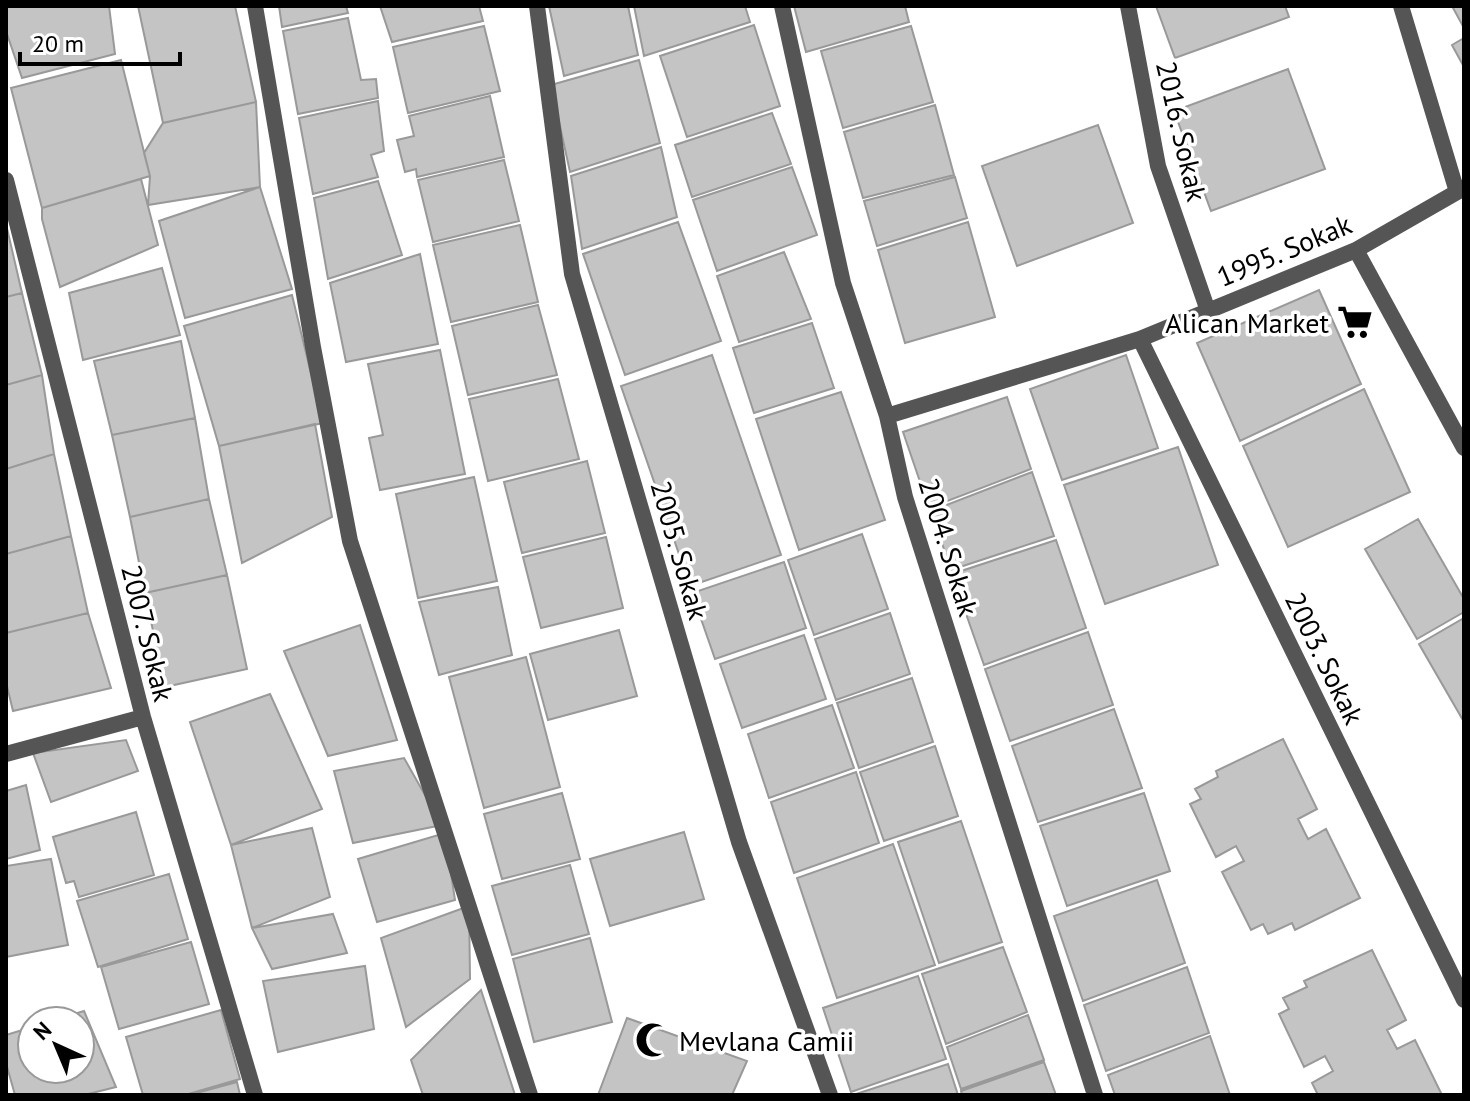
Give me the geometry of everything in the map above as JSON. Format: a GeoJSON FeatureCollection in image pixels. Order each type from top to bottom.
{"type":"FeatureCollection","features":[{"type":"Feature","properties":{"kind":"street"},"geometry":{"type":"LineString","coordinates":[[255,6],[350,541],[530,1095]]}},
{"type":"Feature","properties":{"kind":"street","name":"2005. Sokak"},"geometry":{"type":"LineString","coordinates":[[537,6],[572,274],[739,842],[830,1095]]}},
{"type":"Feature","properties":{"kind":"street","name":"2004. Sokak"},"geometry":{"type":"LineString","coordinates":[[782,6],[843,283],[887,416],[905,497],[1095,1095]]}},
{"type":"Feature","properties":{"kind":"street","name":"2016. Sokak"},"geometry":{"type":"LineString","coordinates":[[1128,6],[1158,166],[1208,311]]}},
{"type":"Feature","properties":{"kind":"street"},"geometry":{"type":"LineString","coordinates":[[1401,6],[1461,190]]}},
{"type":"Feature","properties":{"kind":"street","name":"2007. Sokak"},"geometry":{"type":"LineString","coordinates":[[6,180],[143,717],[255,1095]]}},
{"type":"Feature","properties":{"kind":"street","name":"1995. Sokak"},"geometry":{"type":"LineString","coordinates":[[887,416],[1140,339],[1356,250],[1461,190]]}},
{"type":"Feature","properties":{"kind":"street"},"geometry":{"type":"LineString","coordinates":[[1356,250],[1464,448]]}},
{"type":"Feature","properties":{"kind":"street","name":"2003. Sokak"},"geometry":{"type":"LineString","coordinates":[[1140,339],[1464,1000]]}},
{"type":"Feature","properties":{"kind":"street"},"geometry":{"type":"LineString","coordinates":[[6,754],[143,717]]}},
{"type":"Feature","properties":{"kind":"building"},"geometry":{"type":"Polygon","coordinates":[[[6,6],[109,6],[115,54],[22,78],[6,31],[6,6]]]}},
{"type":"Feature","properties":{"kind":"building"},"geometry":{"type":"Polygon","coordinates":[[[138,6],[235,6],[256,102],[163,123],[138,6]]]}},
{"type":"Feature","properties":{"kind":"building"},"geometry":{"type":"Polygon","coordinates":[[[279,6],[346,6],[348,13],[282,27],[279,6]]]}},
{"type":"Feature","properties":{"kind":"building"},"geometry":{"type":"Polygon","coordinates":[[[380,6],[479,6],[483,21],[392,42],[380,6]]]}},
{"type":"Feature","properties":{"kind":"building"},"geometry":{"type":"Polygon","coordinates":[[[549,6],[628,6],[638,55],[564,76],[549,6]]]}},
{"type":"Feature","properties":{"kind":"building"},"geometry":{"type":"Polygon","coordinates":[[[634,6],[745,6],[750,22],[644,56],[634,6]]]}},
{"type":"Feature","properties":{"kind":"building"},"geometry":{"type":"Polygon","coordinates":[[[794,6],[905,6],[909,22],[806,52],[794,6]]]}},
{"type":"Feature","properties":{"kind":"building"},"geometry":{"type":"Polygon","coordinates":[[[1156,6],[1285,6],[1289,17],[1175,58],[1156,6]]]}},
{"type":"Feature","properties":{"kind":"building"},"geometry":{"type":"Polygon","coordinates":[[[1452,6],[1464,6],[1464,28],[1452,6]]]}},
{"type":"Feature","properties":{"kind":"building"},"geometry":{"type":"Polygon","coordinates":[[[348,18],[361,80],[376,79],[378,98],[298,114],[283,31],[348,18]]]}},
{"type":"Feature","properties":{"kind":"building"},"geometry":{"type":"Polygon","coordinates":[[[754,25],[780,106],[687,137],[660,56],[754,25]]]}},
{"type":"Feature","properties":{"kind":"building"},"geometry":{"type":"Polygon","coordinates":[[[484,26],[500,91],[408,113],[393,47],[484,26]]]}},
{"type":"Feature","properties":{"kind":"building"},"geometry":{"type":"Polygon","coordinates":[[[911,26],[933,102],[843,128],[821,51],[911,26]]]}},
{"type":"Feature","properties":{"kind":"building"},"geometry":{"type":"Polygon","coordinates":[[[1464,38],[1464,67],[1452,45],[1464,38]]]}},
{"type":"Feature","properties":{"kind":"building"},"geometry":{"type":"Polygon","coordinates":[[[121,60],[150,176],[42,208],[11,88],[121,60]]]}},
{"type":"Feature","properties":{"kind":"building"},"geometry":{"type":"Polygon","coordinates":[[[639,60],[660,143],[570,172],[551,85],[639,60]]]}},
{"type":"Feature","properties":{"kind":"building"},"geometry":{"type":"Polygon","coordinates":[[[1288,69],[1325,169],[1211,211],[1174,111],[1288,69]]]}},
{"type":"Feature","properties":{"kind":"building"},"geometry":{"type":"Polygon","coordinates":[[[490,96],[504,157],[417,177],[416,169],[405,172],[397,140],[414,136],[409,116],[490,96]]]}},
{"type":"Feature","properties":{"kind":"building"},"geometry":{"type":"Polygon","coordinates":[[[378,101],[384,151],[371,155],[378,177],[313,194],[299,118],[378,101]]]}},
{"type":"Feature","properties":{"kind":"building"},"geometry":{"type":"Polygon","coordinates":[[[256,102],[260,187],[148,205],[150,176],[144,153],[163,123],[256,102]]]}},
{"type":"Feature","properties":{"kind":"building"},"geometry":{"type":"Polygon","coordinates":[[[935,105],[954,175],[863,198],[844,132],[935,105]]]}},
{"type":"Feature","properties":{"kind":"building"},"geometry":{"type":"Polygon","coordinates":[[[772,113],[791,164],[692,197],[675,145],[772,113]]]}},
{"type":"Feature","properties":{"kind":"building"},"geometry":{"type":"Polygon","coordinates":[[[1098,125],[1133,223],[1017,266],[982,166],[1098,125]]]}},
{"type":"Feature","properties":{"kind":"building"},"geometry":{"type":"Polygon","coordinates":[[[661,147],[677,217],[582,249],[571,176],[661,147]]]}},
{"type":"Feature","properties":{"kind":"building"},"geometry":{"type":"Polygon","coordinates":[[[504,160],[519,221],[433,242],[418,180],[504,160]]]}},
{"type":"Feature","properties":{"kind":"building"},"geometry":{"type":"Polygon","coordinates":[[[792,167],[817,235],[717,271],[693,200],[792,167]]]}},
{"type":"Feature","properties":{"kind":"building"},"geometry":{"type":"Polygon","coordinates":[[[955,177],[967,218],[877,246],[864,201],[955,177]]]}},
{"type":"Feature","properties":{"kind":"building"},"geometry":{"type":"Polygon","coordinates":[[[141,179],[158,245],[60,287],[42,219],[42,208],[141,179]]]}},
{"type":"Feature","properties":{"kind":"building"},"geometry":{"type":"Polygon","coordinates":[[[378,181],[402,255],[328,279],[314,198],[378,181]]]}},
{"type":"Feature","properties":{"kind":"building"},"geometry":{"type":"Polygon","coordinates":[[[260,187],[292,289],[185,318],[159,221],[260,187]]]}},
{"type":"Feature","properties":{"kind":"building"},"geometry":{"type":"Polygon","coordinates":[[[678,222],[721,341],[625,375],[583,254],[678,222]]]}},
{"type":"Feature","properties":{"kind":"building"},"geometry":{"type":"Polygon","coordinates":[[[968,222],[995,317],[905,343],[878,250],[968,222]]]}},
{"type":"Feature","properties":{"kind":"building"},"geometry":{"type":"Polygon","coordinates":[[[6,224],[22,293],[6,297],[6,224]]]}},
{"type":"Feature","properties":{"kind":"building"},"geometry":{"type":"Polygon","coordinates":[[[520,225],[538,302],[451,322],[433,245],[520,225]]]}},
{"type":"Feature","properties":{"kind":"building"},"geometry":{"type":"Polygon","coordinates":[[[784,252],[811,319],[739,342],[717,276],[784,252]]]}},
{"type":"Feature","properties":{"kind":"building"},"geometry":{"type":"Polygon","coordinates":[[[420,254],[438,344],[346,362],[330,283],[420,254]]]}},
{"type":"Feature","properties":{"kind":"building"},"geometry":{"type":"Polygon","coordinates":[[[162,268],[180,335],[83,360],[69,293],[162,268]]]}},
{"type":"Feature","properties":{"kind":"building"},"geometry":{"type":"Polygon","coordinates":[[[1319,290],[1361,384],[1240,441],[1197,343],[1319,290]]]}},
{"type":"Feature","properties":{"kind":"building"},"geometry":{"type":"Polygon","coordinates":[[[22,293],[42,375],[6,385],[6,297],[22,293]]]}},
{"type":"Feature","properties":{"kind":"building"},"geometry":{"type":"Polygon","coordinates":[[[292,295],[323,423],[219,446],[184,326],[292,295]]]}},
{"type":"Feature","properties":{"kind":"building"},"geometry":{"type":"Polygon","coordinates":[[[538,305],[557,375],[468,395],[452,326],[538,305]]]}},
{"type":"Feature","properties":{"kind":"building"},"geometry":{"type":"Polygon","coordinates":[[[812,323],[834,388],[754,413],[733,348],[812,323]]]}},
{"type":"Feature","properties":{"kind":"building"},"geometry":{"type":"Polygon","coordinates":[[[181,341],[195,418],[112,435],[94,361],[181,341]]]}},
{"type":"Feature","properties":{"kind":"building"},"geometry":{"type":"Polygon","coordinates":[[[440,350],[465,474],[380,490],[369,438],[383,435],[368,364],[440,350]]]}},
{"type":"Feature","properties":{"kind":"building"},"geometry":{"type":"Polygon","coordinates":[[[712,355],[781,555],[690,586],[621,386],[712,355]]]}},
{"type":"Feature","properties":{"kind":"building"},"geometry":{"type":"Polygon","coordinates":[[[1126,355],[1158,448],[1062,480],[1030,389],[1126,355]]]}},
{"type":"Feature","properties":{"kind":"building"},"geometry":{"type":"Polygon","coordinates":[[[42,375],[54,454],[6,469],[6,385],[42,375]]]}},
{"type":"Feature","properties":{"kind":"building"},"geometry":{"type":"Polygon","coordinates":[[[558,379],[579,459],[488,481],[469,399],[558,379]]]}},
{"type":"Feature","properties":{"kind":"building"},"geometry":{"type":"Polygon","coordinates":[[[1364,389],[1410,492],[1288,547],[1243,446],[1364,389]]]}},
{"type":"Feature","properties":{"kind":"building"},"geometry":{"type":"Polygon","coordinates":[[[841,392],[885,520],[799,550],[756,419],[841,392]]]}},
{"type":"Feature","properties":{"kind":"building"},"geometry":{"type":"Polygon","coordinates":[[[1007,397],[1031,469],[929,508],[903,432],[1007,397]]]}},
{"type":"Feature","properties":{"kind":"building"},"geometry":{"type":"Polygon","coordinates":[[[195,418],[209,499],[130,517],[112,435],[195,418]]]}},
{"type":"Feature","properties":{"kind":"building"},"geometry":{"type":"Polygon","coordinates":[[[315,424],[332,517],[242,563],[219,446],[315,424]]]}},
{"type":"Feature","properties":{"kind":"building"},"geometry":{"type":"Polygon","coordinates":[[[1178,447],[1218,565],[1105,604],[1064,485],[1178,447]]]}},
{"type":"Feature","properties":{"kind":"building"},"geometry":{"type":"Polygon","coordinates":[[[54,454],[71,536],[6,554],[6,469],[54,454]]]}},
{"type":"Feature","properties":{"kind":"building"},"geometry":{"type":"Polygon","coordinates":[[[587,461],[605,533],[522,553],[504,482],[587,461]]]}},
{"type":"Feature","properties":{"kind":"building"},"geometry":{"type":"Polygon","coordinates":[[[1032,472],[1054,536],[951,570],[931,511],[1032,472]]]}},
{"type":"Feature","properties":{"kind":"building"},"geometry":{"type":"Polygon","coordinates":[[[474,477],[497,581],[418,598],[396,494],[474,477]]]}},
{"type":"Feature","properties":{"kind":"building"},"geometry":{"type":"Polygon","coordinates":[[[209,499],[227,575],[145,593],[130,517],[209,499]]]}},
{"type":"Feature","properties":{"kind":"building"},"geometry":{"type":"Polygon","coordinates":[[[1418,519],[1464,599],[1464,612],[1417,639],[1365,549],[1418,519]]]}},
{"type":"Feature","properties":{"kind":"building"},"geometry":{"type":"Polygon","coordinates":[[[862,534],[888,609],[814,635],[788,560],[862,534]]]}},
{"type":"Feature","properties":{"kind":"building"},"geometry":{"type":"Polygon","coordinates":[[[71,536],[88,613],[6,633],[6,554],[71,536]]]}},
{"type":"Feature","properties":{"kind":"building"},"geometry":{"type":"Polygon","coordinates":[[[606,537],[623,608],[541,628],[523,557],[606,537]]]}},
{"type":"Feature","properties":{"kind":"building"},"geometry":{"type":"Polygon","coordinates":[[[1056,540],[1086,628],[984,665],[952,574],[1056,540]]]}},
{"type":"Feature","properties":{"kind":"building"},"geometry":{"type":"Polygon","coordinates":[[[784,562],[806,628],[715,659],[692,593],[784,562]]]}},
{"type":"Feature","properties":{"kind":"building"},"geometry":{"type":"Polygon","coordinates":[[[227,575],[247,669],[165,687],[145,593],[227,575]]]}},
{"type":"Feature","properties":{"kind":"building"},"geometry":{"type":"Polygon","coordinates":[[[498,587],[512,655],[439,675],[419,602],[498,587]]]}},
{"type":"Feature","properties":{"kind":"building"},"geometry":{"type":"Polygon","coordinates":[[[88,613],[111,688],[13,711],[6,682],[6,633],[88,613]]]}},
{"type":"Feature","properties":{"kind":"building"},"geometry":{"type":"Polygon","coordinates":[[[890,613],[910,674],[836,700],[815,639],[890,613]]]}},
{"type":"Feature","properties":{"kind":"building"},"geometry":{"type":"Polygon","coordinates":[[[1464,618],[1464,722],[1419,644],[1464,618]]]}},
{"type":"Feature","properties":{"kind":"building"},"geometry":{"type":"Polygon","coordinates":[[[360,625],[397,740],[328,756],[284,651],[360,625]]]}},
{"type":"Feature","properties":{"kind":"building"},"geometry":{"type":"Polygon","coordinates":[[[619,630],[637,696],[548,720],[530,654],[619,630]]]}},
{"type":"Feature","properties":{"kind":"building"},"geometry":{"type":"Polygon","coordinates":[[[1088,632],[1113,705],[1010,741],[985,669],[1088,632]]]}},
{"type":"Feature","properties":{"kind":"building"},"geometry":{"type":"Polygon","coordinates":[[[804,635],[826,699],[742,728],[720,664],[804,635]]]}},
{"type":"Feature","properties":{"kind":"building"},"geometry":{"type":"Polygon","coordinates":[[[526,657],[560,787],[484,808],[449,677],[526,657]]]}},
{"type":"Feature","properties":{"kind":"building"},"geometry":{"type":"Polygon","coordinates":[[[912,678],[933,742],[859,768],[837,703],[912,678]]]}},
{"type":"Feature","properties":{"kind":"building"},"geometry":{"type":"Polygon","coordinates":[[[270,694],[322,809],[231,845],[190,722],[270,694]]]}},
{"type":"Feature","properties":{"kind":"building"},"geometry":{"type":"Polygon","coordinates":[[[832,705],[854,768],[769,798],[748,734],[832,705]]]}},
{"type":"Feature","properties":{"kind":"building"},"geometry":{"type":"Polygon","coordinates":[[[1114,709],[1142,788],[1038,822],[1012,746],[1114,709]]]}},
{"type":"Feature","properties":{"kind":"building"},"geometry":{"type":"Polygon","coordinates":[[[1283,739],[1317,809],[1298,819],[1308,839],[1326,829],[1360,898],[1295,930],[1292,923],[1268,934],[1263,924],[1251,930],[1222,872],[1244,861],[1236,846],[1216,857],[1190,804],[1201,799],[1195,789],[1218,777],[1216,771],[1283,739]]]}},
{"type":"Feature","properties":{"kind":"building"},"geometry":{"type":"Polygon","coordinates":[[[126,740],[138,771],[51,802],[33,753],[126,740]]]}},
{"type":"Feature","properties":{"kind":"building"},"geometry":{"type":"Polygon","coordinates":[[[935,746],[958,816],[884,841],[860,772],[935,746]]]}},
{"type":"Feature","properties":{"kind":"building"},"geometry":{"type":"Polygon","coordinates":[[[404,758],[442,825],[353,843],[334,771],[404,758]]]}},
{"type":"Feature","properties":{"kind":"building"},"geometry":{"type":"Polygon","coordinates":[[[856,772],[879,843],[794,873],[771,802],[856,772]]]}},
{"type":"Feature","properties":{"kind":"building"},"geometry":{"type":"Polygon","coordinates":[[[26,785],[40,850],[6,859],[6,791],[26,785]]]}},
{"type":"Feature","properties":{"kind":"building"},"geometry":{"type":"Polygon","coordinates":[[[562,793],[580,859],[502,879],[484,814],[562,793]]]}},
{"type":"Feature","properties":{"kind":"building"},"geometry":{"type":"Polygon","coordinates":[[[1144,793],[1170,871],[1067,906],[1040,826],[1144,793]]]}},
{"type":"Feature","properties":{"kind":"building"},"geometry":{"type":"Polygon","coordinates":[[[136,812],[154,875],[79,897],[74,881],[66,883],[53,837],[136,812]]]}},
{"type":"Feature","properties":{"kind":"building"},"geometry":{"type":"Polygon","coordinates":[[[961,821],[1002,942],[939,963],[898,842],[961,821]]]}},
{"type":"Feature","properties":{"kind":"building"},"geometry":{"type":"Polygon","coordinates":[[[312,828],[330,897],[252,928],[231,845],[312,828]]]}},
{"type":"Feature","properties":{"kind":"building"},"geometry":{"type":"Polygon","coordinates":[[[684,832],[704,899],[610,926],[590,859],[684,832]]]}},
{"type":"Feature","properties":{"kind":"building"},"geometry":{"type":"Polygon","coordinates":[[[445,833],[455,900],[377,922],[358,859],[445,833]]]}},
{"type":"Feature","properties":{"kind":"building"},"geometry":{"type":"Polygon","coordinates":[[[893,844],[935,965],[837,998],[797,878],[893,844]]]}},
{"type":"Feature","properties":{"kind":"building"},"geometry":{"type":"Polygon","coordinates":[[[51,859],[68,945],[6,957],[6,866],[51,859]]]}},
{"type":"Feature","properties":{"kind":"building"},"geometry":{"type":"Polygon","coordinates":[[[570,865],[589,934],[512,955],[492,886],[570,865]]]}},
{"type":"Feature","properties":{"kind":"building"},"geometry":{"type":"Polygon","coordinates":[[[169,874],[188,939],[98,967],[77,901],[169,874]]]}},
{"type":"Feature","properties":{"kind":"building"},"geometry":{"type":"Polygon","coordinates":[[[1157,880],[1185,963],[1083,1001],[1054,916],[1157,880]]]}},
{"type":"Feature","properties":{"kind":"building"},"geometry":{"type":"Polygon","coordinates":[[[469,906],[470,979],[406,1027],[381,938],[469,906]]]}},
{"type":"Feature","properties":{"kind":"building"},"geometry":{"type":"Polygon","coordinates":[[[333,914],[347,953],[272,969],[252,928],[333,914]]]}},
{"type":"Feature","properties":{"kind":"building"},"geometry":{"type":"Polygon","coordinates":[[[590,938],[612,1022],[534,1042],[513,959],[590,938]]]}},
{"type":"Feature","properties":{"kind":"building"},"geometry":{"type":"Polygon","coordinates":[[[191,942],[209,1004],[119,1029],[101,967],[191,942]]]}},
{"type":"Feature","properties":{"kind":"building"},"geometry":{"type":"Polygon","coordinates":[[[1003,947],[1027,1012],[946,1044],[922,974],[1003,947]]]}},
{"type":"Feature","properties":{"kind":"building"},"geometry":{"type":"Polygon","coordinates":[[[1372,950],[1406,1020],[1387,1030],[1397,1049],[1415,1040],[1442,1095],[1318,1095],[1312,1083],[1333,1071],[1325,1056],[1304,1067],[1279,1014],[1289,1009],[1283,998],[1307,987],[1304,981],[1372,950]]]}},
{"type":"Feature","properties":{"kind":"building"},"geometry":{"type":"Polygon","coordinates":[[[365,966],[374,1029],[278,1052],[263,981],[365,966]]]}},
{"type":"Feature","properties":{"kind":"building"},"geometry":{"type":"Polygon","coordinates":[[[1187,967],[1209,1033],[1106,1071],[1084,1005],[1187,967]]]}},
{"type":"Feature","properties":{"kind":"building"},"geometry":{"type":"Polygon","coordinates":[[[918,976],[946,1059],[851,1092],[823,1008],[918,976]]]}},
{"type":"Feature","properties":{"kind":"building"},"geometry":{"type":"Polygon","coordinates":[[[481,990],[515,1095],[423,1095],[411,1060],[481,990]]]}},
{"type":"Feature","properties":{"kind":"building"},"geometry":{"type":"Polygon","coordinates":[[[221,1010],[240,1079],[185,1095],[143,1095],[126,1037],[221,1010]]]}},
{"type":"Feature","properties":{"kind":"building"},"geometry":{"type":"Polygon","coordinates":[[[1028,1015],[1044,1060],[961,1089],[947,1047],[1028,1015]]]}},
{"type":"Feature","properties":{"kind":"building","name":"Mevlana Camii"},"geometry":{"type":"Polygon","coordinates":[[[627,1018],[747,1061],[732,1095],[598,1095],[627,1018]]]}},
{"type":"Feature","properties":{"kind":"building"},"geometry":{"type":"Polygon","coordinates":[[[16,1032],[16,1085],[96,1085],[96,1040],[116,1087],[84,1095],[15,1095],[6,1063],[6,1035],[16,1032]]]}},
{"type":"Feature","properties":{"kind":"building"},"geometry":{"type":"Polygon","coordinates":[[[1210,1036],[1230,1095],[1115,1095],[1108,1075],[1210,1036]]]}},
{"type":"Feature","properties":{"kind":"building"},"geometry":{"type":"Polygon","coordinates":[[[1044,1062],[1056,1095],[962,1095],[961,1091],[1044,1062]]]}},
{"type":"Feature","properties":{"kind":"building"},"geometry":{"type":"Polygon","coordinates":[[[948,1064],[958,1095],[853,1095],[948,1064]]]}},
{"type":"Feature","properties":{"kind":"building"},"geometry":{"type":"Polygon","coordinates":[[[237,1082],[240,1095],[189,1095],[237,1082]]]}},
{"type":"Feature","properties":{"kind":"place","name":"Alican Market"},"geometry":{"type":"Point","coordinates":[1355,322]}},
{"type":"Feature","properties":{"kind":"place","name":"Mevlana Camii"},"geometry":{"type":"Point","coordinates":[653,1040]}}]}
